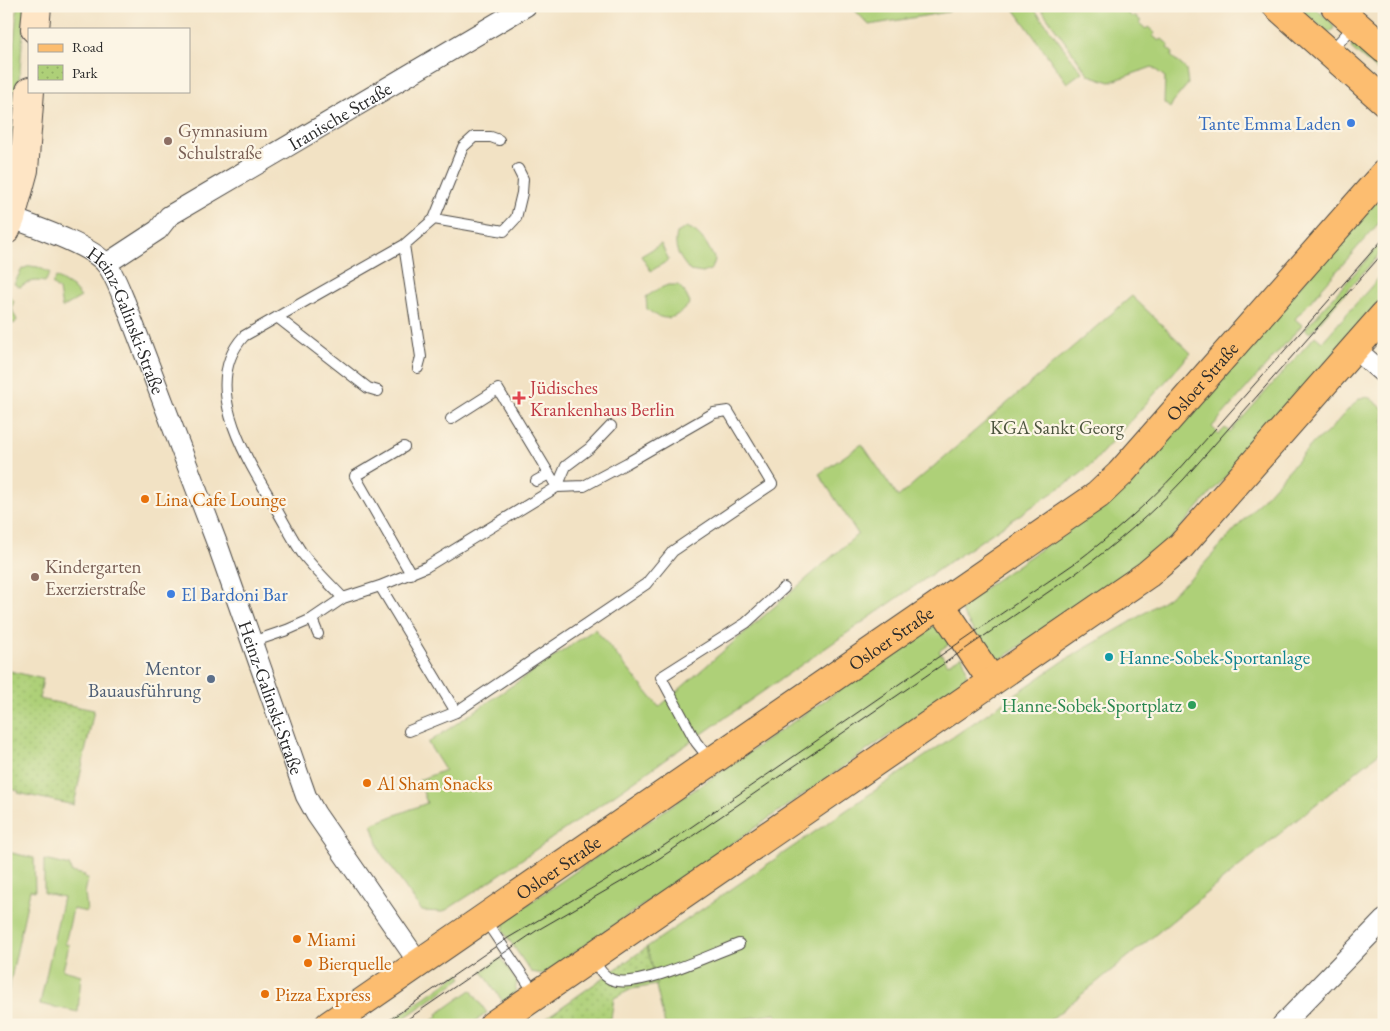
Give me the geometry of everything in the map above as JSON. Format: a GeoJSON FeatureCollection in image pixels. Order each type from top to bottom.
{"type":"FeatureCollection","features":[{"type":"Feature","properties":{"kind":"main road"},"geometry":{"type":"LineString","coordinates":[[35,28],[37,6]]}},
{"type":"Feature","properties":{"kind":"main road"},"geometry":{"type":"LineString","coordinates":[[1277,6],[1384,101]]}},
{"type":"Feature","properties":{"kind":"main road"},"geometry":{"type":"LineString","coordinates":[[1335,6],[1384,49]]}},
{"type":"Feature","properties":{"kind":"main road"},"geometry":{"type":"LineString","coordinates":[[8,221],[24,170],[30,92]]}},
{"type":"Feature","properties":{"kind":"main road","name":"Osloer Straße"},"geometry":{"type":"LineString","coordinates":[[329,1025],[1085,504],[1109,485],[1384,174]]}},
{"type":"Feature","properties":{"kind":"main road"},"geometry":{"type":"LineString","coordinates":[[493,1025],[1166,560],[1181,546],[1384,315]]}},
{"type":"Feature","properties":{"kind":"main road"},"geometry":{"type":"LineString","coordinates":[[940,604],[992,681]]}},
{"type":"Feature","properties":{"kind":"street","name":"Iranische Straße"},"geometry":{"type":"LineString","coordinates":[[106,264],[158,230],[169,216],[526,6]]}},
{"type":"Feature","properties":{"kind":"street","name":"Heinz-Galinski-Straße"},"geometry":{"type":"LineString","coordinates":[[8,221],[38,227],[81,247],[106,264],[125,302],[252,642],[306,796],[316,814],[419,964]]}},
{"type":"Feature","properties":{"kind":"street"},"geometry":{"type":"LineString","coordinates":[[1354,348],[1384,374]]}},
{"type":"Feature","properties":{"kind":"street"},"geometry":{"type":"LineString","coordinates":[[1282,1025],[1384,920]]}},
{"type":"Feature","properties":{"kind":"lane"},"geometry":{"type":"LineString","coordinates":[[1330,53],[1355,24]]}},
{"type":"Feature","properties":{"kind":"lane"},"geometry":{"type":"LineString","coordinates":[[343,598],[303,553],[257,476],[233,429],[226,397],[228,368],[235,346],[244,336],[404,245],[434,219],[463,147],[474,138],[491,137],[500,140]]}},
{"type":"Feature","properties":{"kind":"lane"},"geometry":{"type":"LineString","coordinates":[[434,219],[504,231],[516,218],[522,192],[523,179],[518,169]]}},
{"type":"Feature","properties":{"kind":"lane"},"geometry":{"type":"LineString","coordinates":[[404,245],[420,348],[421,357],[418,368]]}},
{"type":"Feature","properties":{"kind":"lane"},"geometry":{"type":"LineString","coordinates":[[276,318],[368,388],[378,391]]}},
{"type":"Feature","properties":{"kind":"lane"},"geometry":{"type":"LineString","coordinates":[[451,418],[498,389],[557,487]]}},
{"type":"Feature","properties":{"kind":"lane"},"geometry":{"type":"LineString","coordinates":[[252,642],[312,618],[343,598],[380,586],[426,567],[557,487],[584,486],[714,413],[728,411],[772,484],[673,552],[646,584],[456,712],[409,731]]}},
{"type":"Feature","properties":{"kind":"lane"},"geometry":{"type":"LineString","coordinates":[[557,487],[566,466],[590,448],[611,426]]}},
{"type":"Feature","properties":{"kind":"lane"},"geometry":{"type":"LineString","coordinates":[[404,447],[355,476],[413,572]]}},
{"type":"Feature","properties":{"kind":"lane"},"geometry":{"type":"LineString","coordinates":[[536,481],[549,474]]}},
{"type":"Feature","properties":{"kind":"lane"},"geometry":{"type":"LineString","coordinates":[[413,572],[424,558]]}},
{"type":"Feature","properties":{"kind":"lane"},"geometry":{"type":"LineString","coordinates":[[380,586],[456,712]]}},
{"type":"Feature","properties":{"kind":"lane"},"geometry":{"type":"LineString","coordinates":[[712,762],[696,742],[661,677],[746,623],[784,588]]}},
{"type":"Feature","properties":{"kind":"lane"},"geometry":{"type":"LineString","coordinates":[[312,618],[318,634]]}},
{"type":"Feature","properties":{"kind":"lane"},"geometry":{"type":"LineString","coordinates":[[484,919],[536,995]]}},
{"type":"Feature","properties":{"kind":"lane"},"geometry":{"type":"LineString","coordinates":[[591,957],[604,975],[620,981],[655,977],[739,944]]}},
{"type":"Feature","properties":{"kind":"green space"},"geometry":{"type":"Polygon","coordinates":[[[17,6],[25,6],[13,159],[6,158],[6,139],[17,6]]]}},
{"type":"Feature","properties":{"kind":"green space"},"geometry":{"type":"Polygon","coordinates":[[[851,6],[956,6],[948,12],[869,25],[851,6]]]}},
{"type":"Feature","properties":{"kind":"green space"},"geometry":{"type":"Polygon","coordinates":[[[1012,6],[1032,6],[1082,72],[1067,83],[1012,6]]]}},
{"type":"Feature","properties":{"kind":"green space"},"geometry":{"type":"Polygon","coordinates":[[[1039,6],[1111,6],[1114,9],[1117,6],[1124,6],[1132,17],[1134,15],[1146,29],[1148,27],[1155,33],[1153,36],[1159,41],[1162,39],[1169,45],[1167,48],[1173,53],[1171,56],[1186,69],[1188,84],[1170,108],[1164,103],[1165,77],[1152,67],[1110,82],[1089,75],[1039,6]]]}},
{"type":"Feature","properties":{"kind":"green space"},"geometry":{"type":"Polygon","coordinates":[[[1297,6],[1313,6],[1332,23],[1334,28],[1331,32],[1325,31],[1297,6]]]}},
{"type":"Feature","properties":{"kind":"green space"},"geometry":{"type":"Polygon","coordinates":[[[1355,43],[1384,69],[1384,76],[1351,48],[1355,43]]]}},
{"type":"Feature","properties":{"kind":"green space"},"geometry":{"type":"Polygon","coordinates":[[[1384,192],[1384,217],[1295,319],[1302,325],[1212,427],[1219,434],[1225,428],[1230,432],[1315,336],[1322,342],[1384,272],[1384,295],[1364,319],[1175,534],[1150,557],[998,661],[993,661],[959,606],[1101,507],[1384,192]]]}},
{"type":"Feature","properties":{"kind":"green space"},"geometry":{"type":"Polygon","coordinates":[[[687,227],[701,236],[707,245],[715,260],[712,269],[703,273],[690,271],[680,258],[676,244],[677,233],[687,227]]]}},
{"type":"Feature","properties":{"kind":"green space"},"geometry":{"type":"Polygon","coordinates":[[[1384,240],[1384,249],[1310,333],[1305,329],[1384,240]]]}},
{"type":"Feature","properties":{"kind":"green space"},"geometry":{"type":"Polygon","coordinates":[[[661,244],[669,260],[651,271],[641,256],[661,244]]]}},
{"type":"Feature","properties":{"kind":"green space"},"geometry":{"type":"Polygon","coordinates":[[[30,266],[38,267],[50,273],[45,282],[26,283],[20,287],[14,284],[22,269],[30,266]]]}},
{"type":"Feature","properties":{"kind":"green space"},"geometry":{"type":"Polygon","coordinates":[[[56,277],[72,287],[81,297],[62,308],[59,290],[52,284],[56,277]]]}},
{"type":"Feature","properties":{"kind":"green space"},"geometry":{"type":"Polygon","coordinates":[[[668,285],[678,285],[684,291],[690,303],[675,316],[670,318],[659,317],[647,309],[646,297],[668,285]]]}},
{"type":"Feature","properties":{"kind":"green space"},"geometry":{"type":"Polygon","coordinates":[[[9,296],[14,301],[12,309],[17,320],[14,324],[6,320],[6,300],[9,296]]]}},
{"type":"Feature","properties":{"kind":"green space","name":"KGA Sankt Georg"},"geometry":{"type":"Polygon","coordinates":[[[1132,296],[1191,353],[1092,464],[1079,475],[945,565],[476,891],[443,912],[422,911],[381,853],[372,824],[427,803],[419,780],[445,770],[428,743],[595,629],[659,707],[858,534],[819,474],[862,444],[898,497],[1132,296]]]}},
{"type":"Feature","properties":{"kind":"green space","name":"Hanne-Sobek-Sportplatz"},"geometry":{"type":"Polygon","coordinates":[[[1364,397],[1370,398],[1384,409],[1384,749],[1044,1025],[783,1025],[775,1014],[706,1025],[665,1025],[647,947],[1065,660],[1129,623],[1167,598],[1194,575],[1315,441],[1326,434],[1347,410],[1364,397]]]}},
{"type":"Feature","properties":{"kind":"green space"},"geometry":{"type":"Polygon","coordinates":[[[934,625],[939,625],[952,642],[939,651],[948,664],[962,656],[966,676],[959,687],[543,974],[531,972],[503,931],[505,920],[934,625]]]}},
{"type":"Feature","properties":{"kind":"green space"},"geometry":{"type":"Polygon","coordinates":[[[6,670],[43,679],[39,699],[94,710],[74,805],[18,793],[19,791],[6,788],[6,670]]]}},
{"type":"Feature","properties":{"kind":"green space"},"geometry":{"type":"Polygon","coordinates":[[[7,852],[34,858],[35,891],[30,890],[7,997],[7,852]]]}},
{"type":"Feature","properties":{"kind":"green space"},"geometry":{"type":"Polygon","coordinates":[[[44,860],[70,866],[71,872],[85,875],[84,878],[88,879],[85,893],[87,912],[73,909],[65,944],[69,945],[63,970],[81,975],[78,1012],[40,1004],[63,897],[44,893],[44,860]]]}},
{"type":"Feature","properties":{"kind":"green space"},"geometry":{"type":"Polygon","coordinates":[[[647,947],[657,985],[632,989],[614,998],[610,1025],[536,1025],[647,947]]]}},
{"type":"Feature","properties":{"kind":"green space"},"geometry":{"type":"Polygon","coordinates":[[[501,958],[517,982],[514,995],[503,1002],[482,971],[501,958]]]}},
{"type":"Feature","properties":{"kind":"green space"},"geometry":{"type":"Polygon","coordinates":[[[459,974],[462,978],[394,1025],[385,1025],[459,974]]]}},
{"type":"Feature","properties":{"kind":"green space"},"geometry":{"type":"Polygon","coordinates":[[[471,990],[487,1013],[470,1025],[426,1025],[438,1016],[437,1014],[471,990]]]}},
{"type":"Feature","properties":{"kind":"tram line"},"geometry":{"type":"LineString","coordinates":[[382,1025],[508,938],[665,845],[1075,563],[1115,531],[1166,484],[1384,238]]}},
{"type":"Feature","properties":{"kind":"tram line"},"geometry":{"type":"LineString","coordinates":[[399,1025],[536,931],[640,871],[669,852],[1107,550],[1172,492],[1384,252]]}},
{"type":"Feature","properties":{"kind":"place","name":"Tante Emma Laden"},"geometry":{"type":"Point","coordinates":[1351,123]}},
{"type":"Feature","properties":{"kind":"place","name":"Gymnasium Schulstraße"},"geometry":{"type":"Point","coordinates":[168,141]}},
{"type":"Feature","properties":{"kind":"place","name":"Jüdisches Krankenhaus Berlin"},"geometry":{"type":"Point","coordinates":[519,398]}},
{"type":"Feature","properties":{"kind":"place","name":"Lina Cafe Lounge"},"geometry":{"type":"Point","coordinates":[145,499]}},
{"type":"Feature","properties":{"kind":"place","name":"Kindergarten Exerzierstraße"},"geometry":{"type":"Point","coordinates":[35,577]}},
{"type":"Feature","properties":{"kind":"place","name":"El Bardoni Bar"},"geometry":{"type":"Point","coordinates":[171,594]}},
{"type":"Feature","properties":{"kind":"place","name":"Hanne-Sobek-Sportanlage"},"geometry":{"type":"Point","coordinates":[1109,657]}},
{"type":"Feature","properties":{"kind":"place","name":"Mentor Bauausführung"},"geometry":{"type":"Point","coordinates":[211,679]}},
{"type":"Feature","properties":{"kind":"place","name":"Hanne-Sobek-Sportplatz"},"geometry":{"type":"Point","coordinates":[1192,705]}},
{"type":"Feature","properties":{"kind":"place","name":"Al Sham Snacks"},"geometry":{"type":"Point","coordinates":[367,783]}},
{"type":"Feature","properties":{"kind":"place","name":"Miami"},"geometry":{"type":"Point","coordinates":[297,939]}},
{"type":"Feature","properties":{"kind":"place","name":"Bierquelle"},"geometry":{"type":"Point","coordinates":[308,963]}},
{"type":"Feature","properties":{"kind":"place","name":"Pizza Express"},"geometry":{"type":"Point","coordinates":[265,994]}}]}
